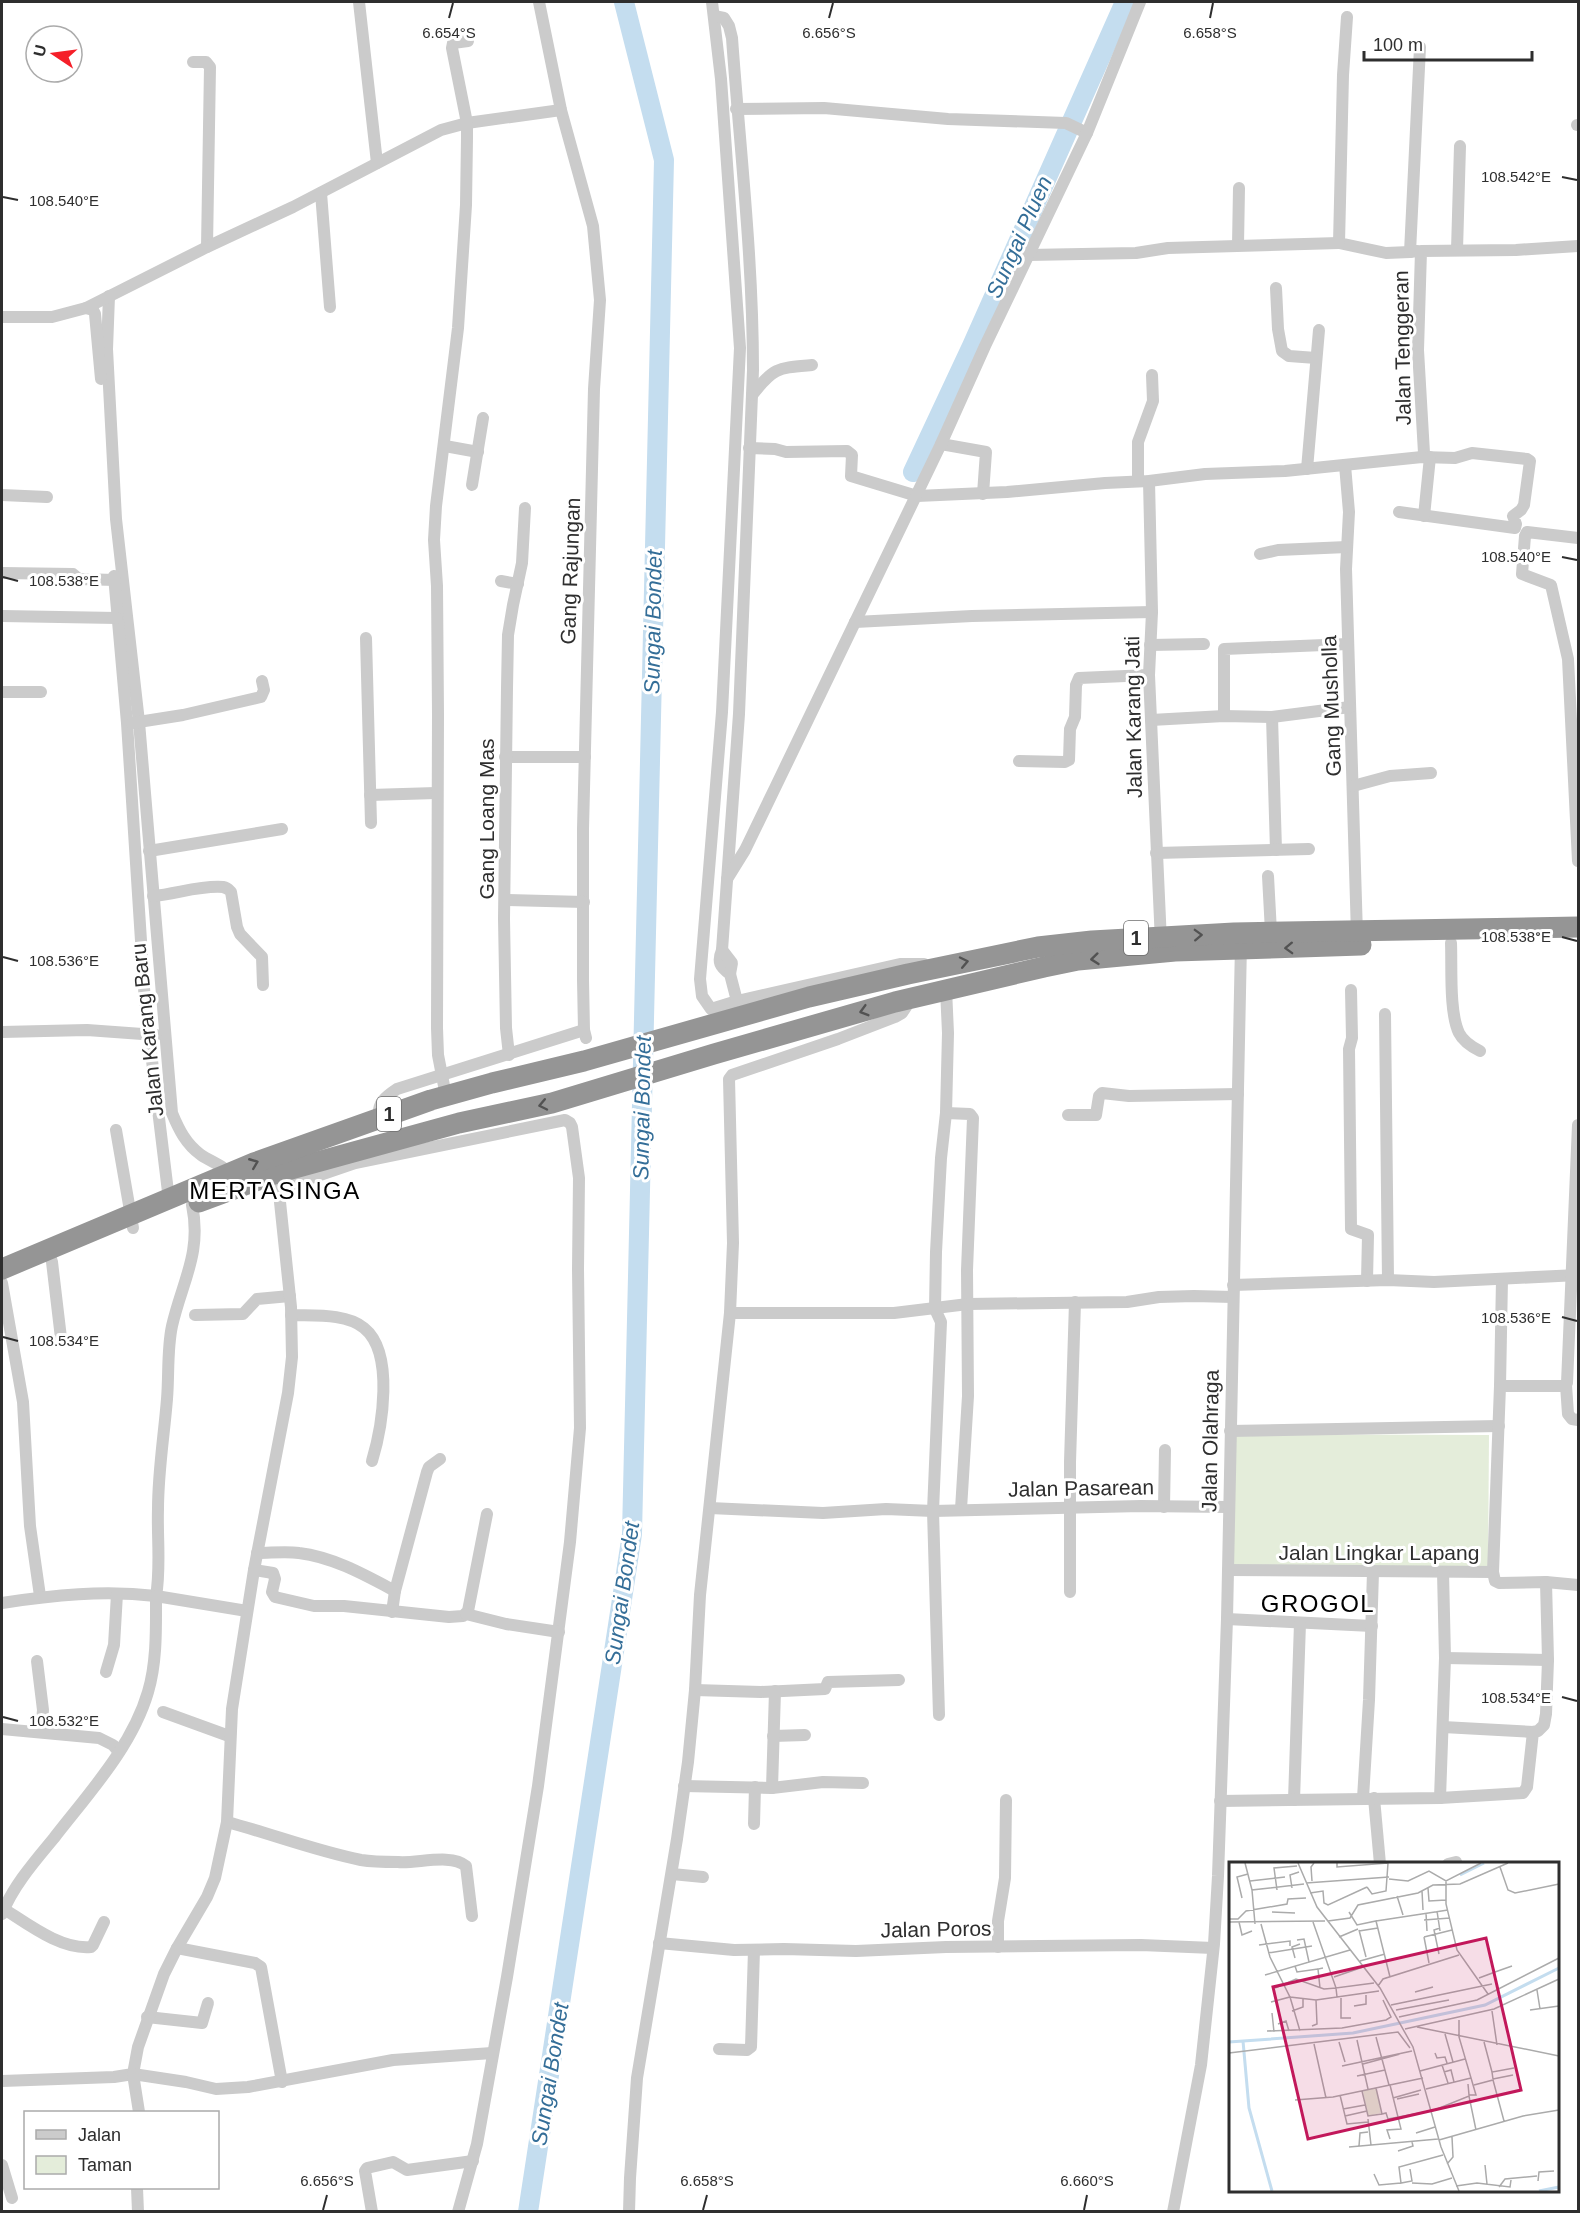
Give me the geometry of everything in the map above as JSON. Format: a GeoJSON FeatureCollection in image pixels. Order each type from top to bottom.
{"type":"FeatureCollection","features":[{"type":"Feature","properties":{"kind":"highway","name":"1"},"geometry":{"type":"LineString","coordinates":[[1240,942],[1271,932],[1451,943],[1573,933]]}},
{"type":"Feature","properties":{"kind":"highway","name":"1"},"geometry":{"type":"LineString","coordinates":[[2,1283],[50,1256],[379,1118],[443,1086],[588,1042],[703,1026],[809,997],[1038,947],[1573,933]]}},
{"type":"Feature","properties":{"kind":"highway","name":"1"},"geometry":{"type":"LineString","coordinates":[[234,1180],[278,1181],[459,1123],[552,1103],[912,998],[1078,960],[1161,944]]}},
{"type":"Feature","properties":{"kind":"highway","name":"1"},"geometry":{"type":"LineString","coordinates":[[132,1222],[169,1200],[196,1196]]}},
{"type":"Feature","properties":{"kind":"highway","name":"1"},"geometry":{"type":"LineString","coordinates":[[2,1269],[50,1256]]}},
{"type":"Feature","properties":{"kind":"street"},"geometry":{"type":"LineString","coordinates":[[359,2],[377,164]]}},
{"type":"Feature","properties":{"kind":"street","name":"Gang Rajungan"},"geometry":{"type":"LineString","coordinates":[[539,2],[561,110],[593,226],[600,300],[594,389],[585,757],[584,902],[588,1042]]}},
{"type":"Feature","properties":{"kind":"street"},"geometry":{"type":"LineString","coordinates":[[712,2],[721,79],[740,348],[722,700],[700,980],[702,996],[711,1009],[900,964],[922,963],[936,968]]}},
{"type":"Feature","properties":{"kind":"street"},"geometry":{"type":"LineString","coordinates":[[726,880],[750,840],[855,622],[912,495],[941,444],[1086,132],[1140,2]]}},
{"type":"Feature","properties":{"kind":"street"},"geometry":{"type":"LineString","coordinates":[[714,16],[724,18],[732,38],[736,109],[752,274],[752,395],[741,681],[722,950],[732,963],[730,974],[737,1001]]}},
{"type":"Feature","properties":{"kind":"street"},"geometry":{"type":"LineString","coordinates":[[1339,243],[1343,75],[1347,17]]}},
{"type":"Feature","properties":{"kind":"street"},"geometry":{"type":"LineString","coordinates":[[468,41],[453,43],[452,48],[467,123],[466,205],[460,300],[434,540],[437,586],[436,1005],[438,1055],[443,1086],[509,1055],[588,1042]]}},
{"type":"Feature","properties":{"kind":"street"},"geometry":{"type":"LineString","coordinates":[[1028,255],[1136,253],[1168,248],[1339,243],[1386,253],[1416,251],[1420,47]]}},
{"type":"Feature","properties":{"kind":"street"},"geometry":{"type":"LineString","coordinates":[[193,62],[206,62],[210,67],[207,246]]}},
{"type":"Feature","properties":{"kind":"street"},"geometry":{"type":"LineString","coordinates":[[736,109],[824,108],[948,119],[1070,124],[1086,132]]}},
{"type":"Feature","properties":{"kind":"street"},"geometry":{"type":"LineString","coordinates":[[2,317],[52,317],[99,301],[207,246],[321,193],[441,130],[467,123],[561,110]]}},
{"type":"Feature","properties":{"kind":"street"},"geometry":{"type":"LineString","coordinates":[[1457,250],[1460,146]]}},
{"type":"Feature","properties":{"kind":"street"},"geometry":{"type":"LineString","coordinates":[[1238,245],[1239,188]]}},
{"type":"Feature","properties":{"kind":"street"},"geometry":{"type":"LineString","coordinates":[[321,193],[330,307]]}},
{"type":"Feature","properties":{"kind":"street","name":"Jalan Tenggeran"},"geometry":{"type":"LineString","coordinates":[[1424,516],[1426,457],[1418,350],[1416,251],[1516,250],[1578,246]]}},
{"type":"Feature","properties":{"kind":"street"},"geometry":{"type":"LineString","coordinates":[[1276,288],[1278,329],[1282,351],[1289,356],[1316,358]]}},
{"type":"Feature","properties":{"kind":"street"},"geometry":{"type":"LineString","coordinates":[[99,301],[169,1200]]}},
{"type":"Feature","properties":{"kind":"street"},"geometry":{"type":"LineString","coordinates":[[99,301],[93,310],[103,350],[117,618],[149,850],[146,891]]}},
{"type":"Feature","properties":{"kind":"street"},"geometry":{"type":"LineString","coordinates":[[1307,469],[1319,330]]}},
{"type":"Feature","properties":{"kind":"street"},"geometry":{"type":"LineString","coordinates":[[752,395],[765,378],[776,370],[812,364]]}},
{"type":"Feature","properties":{"kind":"street","name":"Jalan Karang Jati"},"geometry":{"type":"LineString","coordinates":[[1152,375],[1153,401],[1138,442],[1152,612],[1149,675],[1161,944]]}},
{"type":"Feature","properties":{"kind":"street"},"geometry":{"type":"LineString","coordinates":[[472,485],[483,418]]}},
{"type":"Feature","properties":{"kind":"street"},"geometry":{"type":"LineString","coordinates":[[941,444],[986,452],[983,494]]}},
{"type":"Feature","properties":{"kind":"street"},"geometry":{"type":"LineString","coordinates":[[445,446],[478,452]]}},
{"type":"Feature","properties":{"kind":"street"},"geometry":{"type":"LineString","coordinates":[[749,448],[775,449],[786,452],[847,451],[852,455],[851,476],[912,495],[983,494],[1205,474],[1307,469],[1426,457],[1455,458],[1472,453],[1527,459],[1531,462],[1523,508],[1513,516],[1515,528],[1399,512]]}},
{"type":"Feature","properties":{"kind":"street","name":"Gang Musholla"},"geometry":{"type":"LineString","coordinates":[[1346,465],[1349,512],[1348,644],[1357,938]]}},
{"type":"Feature","properties":{"kind":"street"},"geometry":{"type":"LineString","coordinates":[[2,495],[47,497]]}},
{"type":"Feature","properties":{"kind":"street","name":"Gang Loang Mas"},"geometry":{"type":"LineString","coordinates":[[509,1055],[505,1007],[505,757],[508,635],[522,563],[525,508]]}},
{"type":"Feature","properties":{"kind":"street"},"geometry":{"type":"LineString","coordinates":[[1578,538],[1527,532],[1522,573],[1524,576],[1551,585],[1568,659],[1577,785],[1578,861]]}},
{"type":"Feature","properties":{"kind":"street"},"geometry":{"type":"LineString","coordinates":[[1260,554],[1278,550],[1347,547]]}},
{"type":"Feature","properties":{"kind":"street"},"geometry":{"type":"LineString","coordinates":[[2,573],[73,574],[79,579],[115,580]]}},
{"type":"Feature","properties":{"kind":"street"},"geometry":{"type":"LineString","coordinates":[[501,581],[518,584]]}},
{"type":"Feature","properties":{"kind":"street"},"geometry":{"type":"LineString","coordinates":[[855,622],[972,616],[1152,612]]}},
{"type":"Feature","properties":{"kind":"street"},"geometry":{"type":"LineString","coordinates":[[2,616],[117,618]]}},
{"type":"Feature","properties":{"kind":"street"},"geometry":{"type":"LineString","coordinates":[[366,638],[371,823]]}},
{"type":"Feature","properties":{"kind":"street"},"geometry":{"type":"LineString","coordinates":[[1150,645],[1204,644]]}},
{"type":"Feature","properties":{"kind":"street"},"geometry":{"type":"LineString","coordinates":[[1224,716],[1224,649],[1348,644]]}},
{"type":"Feature","properties":{"kind":"street"},"geometry":{"type":"LineString","coordinates":[[1019,761],[1064,762],[1069,760],[1070,729],[1075,717],[1076,685],[1079,678],[1149,675]]}},
{"type":"Feature","properties":{"kind":"street"},"geometry":{"type":"LineString","coordinates":[[133,723],[183,715],[261,697],[264,690],[262,681]]}},
{"type":"Feature","properties":{"kind":"street"},"geometry":{"type":"LineString","coordinates":[[2,692],[41,692]]}},
{"type":"Feature","properties":{"kind":"street"},"geometry":{"type":"LineString","coordinates":[[1151,720],[1224,716],[1272,717],[1350,707]]}},
{"type":"Feature","properties":{"kind":"street"},"geometry":{"type":"LineString","coordinates":[[1272,717],[1276,850]]}},
{"type":"Feature","properties":{"kind":"street"},"geometry":{"type":"LineString","coordinates":[[505,757],[585,757]]}},
{"type":"Feature","properties":{"kind":"street"},"geometry":{"type":"LineString","coordinates":[[1353,786],[1390,776],[1431,773]]}},
{"type":"Feature","properties":{"kind":"street"},"geometry":{"type":"LineString","coordinates":[[370,795],[436,793]]}},
{"type":"Feature","properties":{"kind":"street"},"geometry":{"type":"LineString","coordinates":[[149,850],[282,829]]}},
{"type":"Feature","properties":{"kind":"street"},"geometry":{"type":"LineString","coordinates":[[1156,853],[1309,849]]}},
{"type":"Feature","properties":{"kind":"street"},"geometry":{"type":"LineString","coordinates":[[1268,876],[1271,932]]}},
{"type":"Feature","properties":{"kind":"street"},"geometry":{"type":"LineString","coordinates":[[146,891],[228,889],[231,892],[237,927],[262,957],[263,985]]}},
{"type":"Feature","properties":{"kind":"street","name":"Jalan Karang Baru"},"geometry":{"type":"LineString","coordinates":[[146,891],[157,1036],[172,1113],[182,1135],[202,1155],[219,1164],[234,1180]]}},
{"type":"Feature","properties":{"kind":"street"},"geometry":{"type":"LineString","coordinates":[[505,900],[584,902]]}},
{"type":"Feature","properties":{"kind":"street","name":"Jalan Olahraga"},"geometry":{"type":"LineString","coordinates":[[1173,2211],[1201,2065],[1213,1948],[1227,1619],[1240,942]]}},
{"type":"Feature","properties":{"kind":"street"},"geometry":{"type":"LineString","coordinates":[[1451,943],[1453,1000],[1459,1033],[1472,1047],[1480,1050]]}},
{"type":"Feature","properties":{"kind":"street"},"geometry":{"type":"LineString","coordinates":[[939,1715],[933,1510],[941,1322],[935,1309],[936,1252],[946,1113],[948,1033],[946,990]]}},
{"type":"Feature","properties":{"kind":"street"},"geometry":{"type":"LineString","coordinates":[[1351,990],[1352,1038],[1349,1049],[1351,1229],[1368,1236],[1367,1281]]}},
{"type":"Feature","properties":{"kind":"street"},"geometry":{"type":"LineString","coordinates":[[629,2211],[638,2078],[672,1874],[695,1690],[700,1595],[730,1313],[733,1243],[729,1079],[740,1072],[895,1017],[902,1013],[912,998]]}},
{"type":"Feature","properties":{"kind":"street"},"geometry":{"type":"LineString","coordinates":[[1385,1014],[1388,1280]]}},
{"type":"Feature","properties":{"kind":"street"},"geometry":{"type":"LineString","coordinates":[[2,1032],[87,1030],[157,1036]]}},
{"type":"Feature","properties":{"kind":"street"},"geometry":{"type":"LineString","coordinates":[[1068,1115],[1096,1115],[1098,1096],[1102,1093],[1129,1096],[1238,1094]]}},
{"type":"Feature","properties":{"kind":"street"},"geometry":{"type":"LineString","coordinates":[[946,1113],[970,1114],[973,1118],[969,1196],[968,1396],[961,1509]]}},
{"type":"Feature","properties":{"kind":"street"},"geometry":{"type":"LineString","coordinates":[[140,2111],[133,2074],[147,2017],[164,1974],[207,1897],[214,1878],[227,1822],[229,1736],[247,1611],[288,1393],[292,1357],[290,1296],[278,1181],[565,1120],[570,1122],[579,1178],[580,1428],[570,1542],[536,1797],[473,2161],[459,2211]]}},
{"type":"Feature","properties":{"kind":"street"},"geometry":{"type":"LineString","coordinates":[[1578,1125],[1575,1275],[1566,1385],[1568,1414],[1572,1419],[1578,1420]]}},
{"type":"Feature","properties":{"kind":"street"},"geometry":{"type":"LineString","coordinates":[[116,1130],[132,1222]]}},
{"type":"Feature","properties":{"kind":"street"},"geometry":{"type":"LineString","coordinates":[[104,1922],[93,1945],[82,1948],[55,1940],[5,1911],[31,1867],[119,1752],[138,1720],[148,1692],[160,1597],[158,1478],[167,1400],[169,1351],[172,1326],[190,1270],[195,1246],[196,1196]]}},
{"type":"Feature","properties":{"kind":"street"},"geometry":{"type":"LineString","coordinates":[[50,1256],[61,1338]]}},
{"type":"Feature","properties":{"kind":"street"},"geometry":{"type":"LineString","coordinates":[[730,1313],[894,1312],[968,1304],[1126,1302],[1159,1297],[1367,1281],[1434,1282],[1575,1275]]}},
{"type":"Feature","properties":{"kind":"street","name":"Jalan Lingkar Lapang"},"geometry":{"type":"LineString","coordinates":[[1228,1570],[1493,1572],[1502,1279]]}},
{"type":"Feature","properties":{"kind":"street"},"geometry":{"type":"LineString","coordinates":[[2,1283],[23,1402],[33,1552],[40,1596]]}},
{"type":"Feature","properties":{"kind":"street"},"geometry":{"type":"LineString","coordinates":[[195,1315],[243,1314],[256,1299],[290,1296]]}},
{"type":"Feature","properties":{"kind":"street"},"geometry":{"type":"LineString","coordinates":[[1070,1592],[1075,1302]]}},
{"type":"Feature","properties":{"kind":"street"},"geometry":{"type":"LineString","coordinates":[[291,1315],[345,1320],[363,1328],[372,1338],[380,1360],[383,1392],[380,1434],[372,1461]]}},
{"type":"Feature","properties":{"kind":"street"},"geometry":{"type":"LineString","coordinates":[[1500,1386],[1566,1385]]}},
{"type":"Feature","properties":{"kind":"street"},"geometry":{"type":"LineString","coordinates":[[1230,1431],[1499,1426]]}},
{"type":"Feature","properties":{"kind":"street"},"geometry":{"type":"LineString","coordinates":[[1164,1507],[1166,1450]]}},
{"type":"Feature","properties":{"kind":"street"},"geometry":{"type":"LineString","coordinates":[[392,1612],[395,1591],[427,1472],[429,1467],[440,1459]]}},
{"type":"Feature","properties":{"kind":"street","name":"Jalan Pasarean"},"geometry":{"type":"LineString","coordinates":[[710,1508],[823,1513],[886,1509],[1071,1506],[1229,1507]]}},
{"type":"Feature","properties":{"kind":"street"},"geometry":{"type":"LineString","coordinates":[[466,1614],[487,1514]]}},
{"type":"Feature","properties":{"kind":"street"},"geometry":{"type":"LineString","coordinates":[[257,1553],[299,1553],[326,1559],[395,1591]]}},
{"type":"Feature","properties":{"kind":"street"},"geometry":{"type":"LineString","coordinates":[[254,1570],[273,1574],[275,1579],[272,1592],[275,1597],[314,1606],[344,1606],[454,1617],[466,1614],[506,1624],[559,1632]]}},
{"type":"Feature","properties":{"kind":"street"},"geometry":{"type":"LineString","coordinates":[[1373,1572],[1369,1798],[1380,1862]]}},
{"type":"Feature","properties":{"kind":"street"},"geometry":{"type":"LineString","coordinates":[[1440,1798],[1445,1658],[1443,1572]]}},
{"type":"Feature","properties":{"kind":"street"},"geometry":{"type":"LineString","coordinates":[[1493,1572],[1495,1581],[1499,1583],[1546,1582],[1578,1585]]}},
{"type":"Feature","properties":{"kind":"street"},"geometry":{"type":"LineString","coordinates":[[1443,1727],[1533,1732],[1542,1729],[1545,1722],[1548,1660],[1546,1582]]}},
{"type":"Feature","properties":{"kind":"street"},"geometry":{"type":"LineString","coordinates":[[2,1603],[40,1596],[88,1593],[160,1597],[247,1611]]}},
{"type":"Feature","properties":{"kind":"street"},"geometry":{"type":"LineString","coordinates":[[106,1672],[114,1645],[117,1594]]}},
{"type":"Feature","properties":{"kind":"street"},"geometry":{"type":"LineString","coordinates":[[1227,1619],[1372,1626]]}},
{"type":"Feature","properties":{"kind":"street"},"geometry":{"type":"LineString","coordinates":[[1294,1800],[1300,1623]]}},
{"type":"Feature","properties":{"kind":"street"},"geometry":{"type":"LineString","coordinates":[[1445,1658],[1548,1660]]}},
{"type":"Feature","properties":{"kind":"street"},"geometry":{"type":"LineString","coordinates":[[37,1661],[44,1710],[41,1731]]}},
{"type":"Feature","properties":{"kind":"street"},"geometry":{"type":"LineString","coordinates":[[695,1690],[761,1692],[825,1689],[828,1682],[899,1680]]}},
{"type":"Feature","properties":{"kind":"street"},"geometry":{"type":"LineString","coordinates":[[772,1788],[775,1691]]}},
{"type":"Feature","properties":{"kind":"street"},"geometry":{"type":"LineString","coordinates":[[163,1712],[229,1736]]}},
{"type":"Feature","properties":{"kind":"street"},"geometry":{"type":"LineString","coordinates":[[2,1729],[99,1738],[113,1745],[119,1752]]}},
{"type":"Feature","properties":{"kind":"street"},"geometry":{"type":"LineString","coordinates":[[1220,1801],[1440,1798],[1523,1793],[1527,1787],[1533,1732]]}},
{"type":"Feature","properties":{"kind":"street"},"geometry":{"type":"LineString","coordinates":[[773,1736],[805,1736]]}},
{"type":"Feature","properties":{"kind":"street"},"geometry":{"type":"LineString","coordinates":[[684,1786],[772,1788],[823,1782],[863,1784]]}},
{"type":"Feature","properties":{"kind":"street"},"geometry":{"type":"LineString","coordinates":[[754,1824],[755,1787]]}},
{"type":"Feature","properties":{"kind":"street"},"geometry":{"type":"LineString","coordinates":[[998,1947],[998,1921],[1005,1878],[1006,1800]]}},
{"type":"Feature","properties":{"kind":"street"},"geometry":{"type":"LineString","coordinates":[[227,1822],[316,1849],[362,1860],[403,1863],[433,1859],[462,1863],[466,1866],[472,1916]]}},
{"type":"Feature","properties":{"kind":"street"},"geometry":{"type":"LineString","coordinates":[[672,1874],[703,1877]]}},
{"type":"Feature","properties":{"kind":"street","name":"Jalan Poros"},"geometry":{"type":"LineString","coordinates":[[659,1943],[714,1949],[856,1951],[946,1947],[1142,1945],[1213,1948]]}},
{"type":"Feature","properties":{"kind":"street"},"geometry":{"type":"LineString","coordinates":[[177,1948],[255,1963],[261,1967],[282,2082]]}},
{"type":"Feature","properties":{"kind":"street"},"geometry":{"type":"LineString","coordinates":[[719,2049],[747,2050],[751,2047],[754,1950]]}},
{"type":"Feature","properties":{"kind":"street"},"geometry":{"type":"LineString","coordinates":[[147,2017],[202,2023],[208,2003]]}},
{"type":"Feature","properties":{"kind":"street"},"geometry":{"type":"LineString","coordinates":[[2,2081],[114,2077],[133,2074],[216,2089],[282,2082],[393,2060],[492,2053]]}},
{"type":"Feature","properties":{"kind":"street"},"geometry":{"type":"LineString","coordinates":[[372,2211],[367,2168],[393,2163],[407,2170],[473,2161]]}},
{"type":"Feature","properties":{"kind":"street"},"geometry":{"type":"LineString","coordinates":[[2,2165],[12,2198]]}},
{"type":"Feature","properties":{"kind":"street"},"geometry":{"type":"LineString","coordinates":[[137,2189],[138,2211]]}},
{"type":"Feature","properties":{"kind":"green space"},"geometry":{"type":"Polygon","coordinates":[[[1233,1434],[1489,1435],[1488,1568],[1232,1567],[1233,1434]]]}},
{"type":"Feature","properties":{"kind":"waterway","name":"Sungai Bondet"},"geometry":{"type":"LineString","coordinates":[[528,2212],[632,1534],[664,160],[624,2]]}},
{"type":"Feature","properties":{"kind":"waterway","name":"Sungai Pluen"},"geometry":{"type":"LineString","coordinates":[[913,472],[972,346],[1125,2]]}},
{"type":"Feature","properties":{"kind":"district","name":"MERTASINGA"},"geometry":{"type":"Point","coordinates":[275,1190]}},
{"type":"Feature","properties":{"kind":"district","name":"GROGOL"},"geometry":{"type":"Point","coordinates":[1318,1603]}}]}
